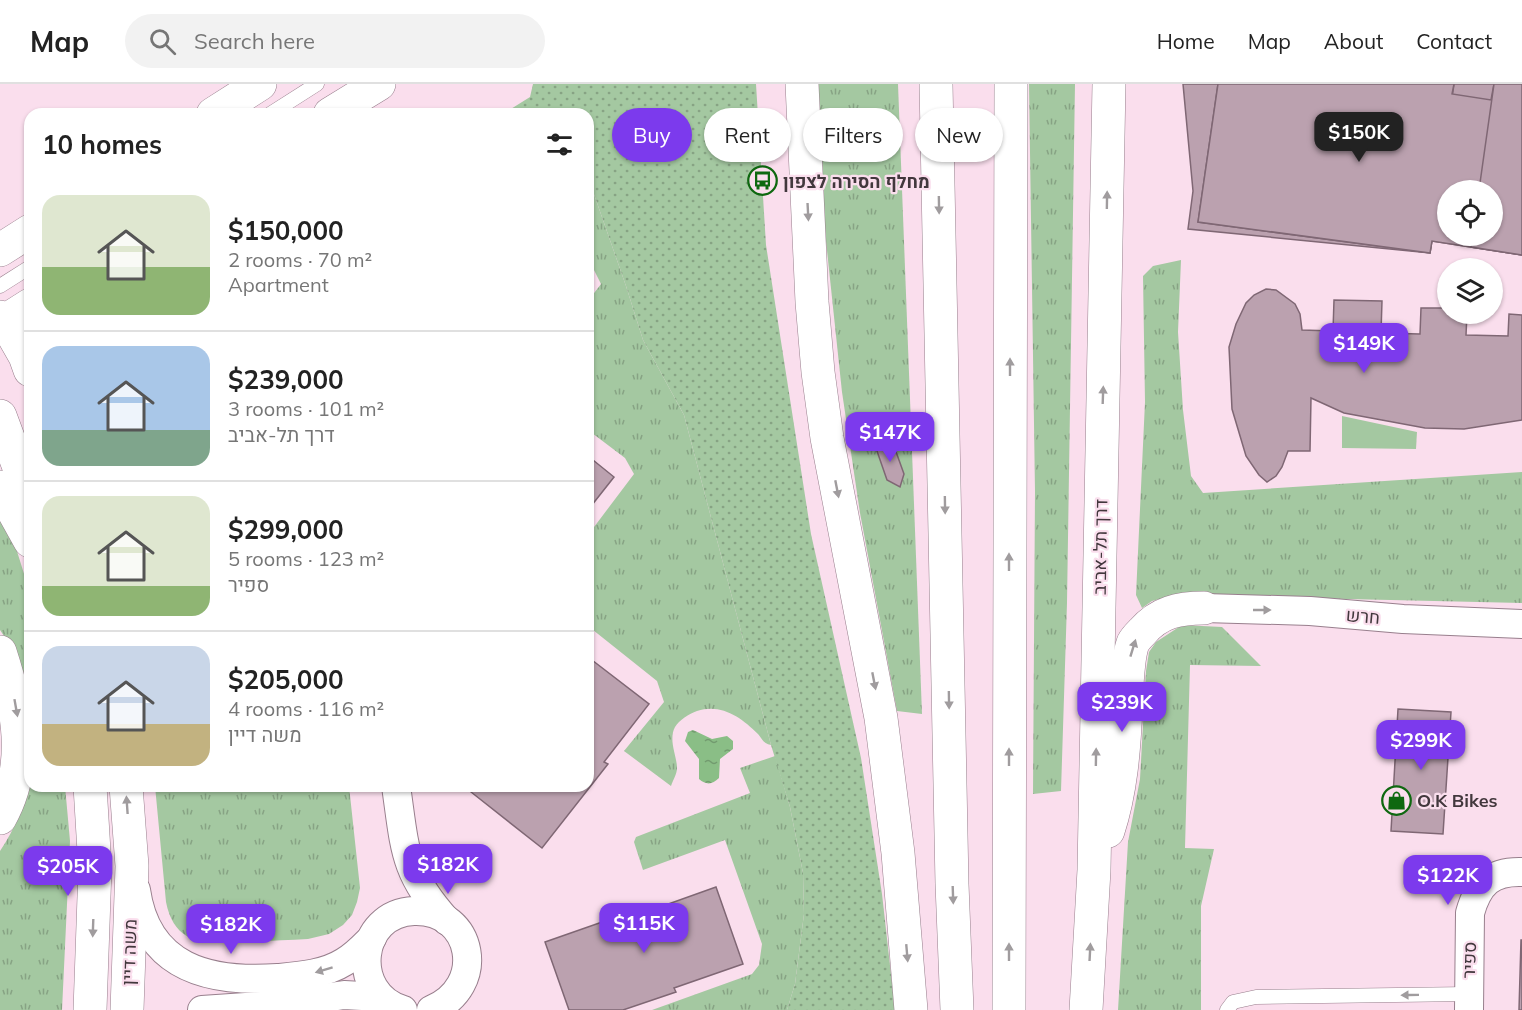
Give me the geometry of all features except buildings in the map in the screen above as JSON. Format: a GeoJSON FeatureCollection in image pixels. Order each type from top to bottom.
{"type":"FeatureCollection","features":[{"type":"Feature","properties":{"kind":"main road"},"geometry":{"type":"LineString","coordinates":[[222,108],[260,84]]}},
{"type":"Feature","properties":{"kind":"main road"},"geometry":{"type":"LineString","coordinates":[[340,108],[379,84]]}},
{"type":"Feature","properties":{"kind":"main road"},"geometry":{"type":"LineString","coordinates":[[936,84],[952,884],[957,1010]]}},
{"type":"Feature","properties":{"kind":"main road"},"geometry":{"type":"LineString","coordinates":[[1009,1010],[1011,84]]}},
{"type":"Feature","properties":{"kind":"main road","name":"דרך תל-אביב"},"geometry":{"type":"LineString","coordinates":[[1086,1010],[1094,870],[1109,84]]}},
{"type":"Feature","properties":{"kind":"main road"},"geometry":{"type":"LineString","coordinates":[[800,93],[818,372],[827,438],[881,718],[897,841],[911,1010]]}},
{"type":"Feature","properties":{"kind":"main road"},"geometry":{"type":"LineString","coordinates":[[0,250],[24,235]]}},
{"type":"Feature","properties":{"kind":"main road"},"geometry":{"type":"LineString","coordinates":[[9,317],[24,354]]}},
{"type":"Feature","properties":{"kind":"main road"},"geometry":{"type":"LineString","coordinates":[[0,416],[24,481]]}},
{"type":"Feature","properties":{"kind":"main road"},"geometry":{"type":"LineString","coordinates":[[0,487],[24,530]]}},
{"type":"Feature","properties":{"kind":"main road"},"geometry":{"type":"LineString","coordinates":[[1094,870],[1115,810],[1123,768],[1128,674],[1133,642],[1147,626],[1163,614],[1181,608],[1204,608]]}},
{"type":"Feature","properties":{"kind":"main road"},"geometry":{"type":"LineString","coordinates":[[0,651],[16,706],[20,743],[17,775],[0,818]]}},
{"type":"Feature","properties":{"kind":"main road","name":"משה דיין"},"geometry":{"type":"LineString","coordinates":[[90,792],[94,868],[90,1010]]}},
{"type":"Feature","properties":{"kind":"main road","name":"משה דיין"},"geometry":{"type":"LineString","coordinates":[[126,792],[132,866],[127,1010]]}},
{"type":"Feature","properties":{"kind":"street","name":"חרש"},"geometry":{"type":"LineString","coordinates":[[1204,608],[1310,611],[1403,619],[1522,624]]}},
{"type":"Feature","properties":{"kind":"street"},"geometry":{"type":"LineString","coordinates":[[397,792],[405,853],[421,889],[462,939],[467,955],[466,970],[457,992],[446,1003],[431,1010]]}},
{"type":"Feature","properties":{"kind":"street"},"geometry":{"type":"LineString","coordinates":[[390,1005],[371,984],[366,968],[367,953],[398,888],[405,853]]}},
{"type":"Feature","properties":{"kind":"street"},"geometry":{"type":"LineString","coordinates":[[132,866],[138,907],[150,933],[162,948],[185,966],[226,978],[252,979],[314,973],[343,964],[394,916],[410,911],[433,914],[447,921]]}},
{"type":"Feature","properties":{"kind":"street","name":"ספיר"},"geometry":{"type":"LineString","coordinates":[[1468,1002],[1470,913],[1474,899],[1481,886],[1496,875],[1522,872]]}},
{"type":"Feature","properties":{"kind":"street"},"geometry":{"type":"LineString","coordinates":[[202,1010],[281,1004],[344,995],[390,1005]]}},
{"type":"Feature","properties":{"kind":"lane"},"geometry":{"type":"LineString","coordinates":[[279,108],[317,84]]}},
{"type":"Feature","properties":{"kind":"lane"},"geometry":{"type":"LineString","coordinates":[[0,286],[24,271]]}},
{"type":"Feature","properties":{"kind":"lane"},"geometry":{"type":"LineString","coordinates":[[1227,1010],[1233,1002],[1256,997],[1468,1002]]}},
{"type":"Feature","properties":{"kind":"green space"},"geometry":{"type":"Polygon","coordinates":[[[533,84],[756,84],[757,108],[704,108],[704,162],[761,162],[766,245],[811,534],[861,758],[882,894],[895,1010],[787,1010],[795,984],[804,914],[803,873],[790,807],[771,745],[684,415],[643,340],[594,194],[594,108],[513,108],[530,97],[533,84]]]}},
{"type":"Feature","properties":{"kind":"green space"},"geometry":{"type":"Polygon","coordinates":[[[814,84],[898,84],[899,108],[814,108],[814,84]]]}},
{"type":"Feature","properties":{"kind":"green space"},"geometry":{"type":"Polygon","coordinates":[[[1029,84],[1075,84],[1067,603],[1061,791],[1033,794],[1035,491],[1029,84]]]}},
{"type":"Feature","properties":{"kind":"green space"},"geometry":{"type":"Polygon","coordinates":[[[818,162],[901,162],[922,714],[897,711],[860,513],[842,392],[818,162]]]}},
{"type":"Feature","properties":{"kind":"green space"},"geometry":{"type":"Polygon","coordinates":[[[594,194],[643,340],[684,415],[771,745],[745,722],[730,713],[714,709],[694,712],[679,722],[673,732],[677,768],[671,786],[624,751],[664,702],[657,681],[594,631],[594,527],[634,474],[625,458],[594,435],[594,293],[601,284],[594,270],[594,194]]]}},
{"type":"Feature","properties":{"kind":"green space"},"geometry":{"type":"Polygon","coordinates":[[[1181,260],[1178,332],[1183,410],[1191,476],[1203,493],[1522,472],[1522,603],[1175,595],[1152,601],[1142,608],[1136,595],[1145,402],[1143,276],[1153,266],[1181,260]]]}},
{"type":"Feature","properties":{"kind":"green space"},"geometry":{"type":"Polygon","coordinates":[[[1342,416],[1417,432],[1416,449],[1342,448],[1342,416]]]}},
{"type":"Feature","properties":{"kind":"green space"},"geometry":{"type":"Polygon","coordinates":[[[0,516],[16,548],[24,574],[24,699],[6,639],[0,630],[0,516]]]}},
{"type":"Feature","properties":{"kind":"green space"},"geometry":{"type":"Polygon","coordinates":[[[1182,625],[1222,627],[1261,666],[1190,665],[1185,848],[1214,849],[1201,906],[1201,1010],[1118,1010],[1128,842],[1140,779],[1149,652],[1156,642],[1182,625]]]}},
{"type":"Feature","properties":{"kind":"green space"},"geometry":{"type":"Polygon","coordinates":[[[775,756],[790,807],[803,873],[804,914],[795,984],[787,1010],[652,1010],[752,974],[759,965],[762,944],[725,840],[643,870],[634,842],[636,837],[750,793],[740,768],[775,756]]]}},
{"type":"Feature","properties":{"kind":"green space"},"geometry":{"type":"Polygon","coordinates":[[[26,792],[66,792],[70,841],[62,1010],[0,1010],[0,851],[11,834],[26,792]]]}},
{"type":"Feature","properties":{"kind":"green space"},"geometry":{"type":"Polygon","coordinates":[[[156,792],[350,792],[360,888],[352,915],[343,925],[329,934],[308,939],[220,943],[196,940],[177,928],[166,902],[156,792]]]}},
{"type":"Feature","properties":{"kind":"water"},"geometry":{"type":"Polygon","coordinates":[[[693,730],[712,739],[727,736],[733,741],[733,749],[720,759],[719,778],[714,782],[707,783],[699,779],[699,759],[685,741],[688,732],[693,730]]]}},
{"type":"Feature","properties":{"kind":"place","name":"מחלף הסירה לצפון"},"geometry":{"type":"Point","coordinates":[762,181]}},
{"type":"Feature","properties":{"kind":"place","name":"O.K Bikes"},"geometry":{"type":"Point","coordinates":[1396,800]}}]}
